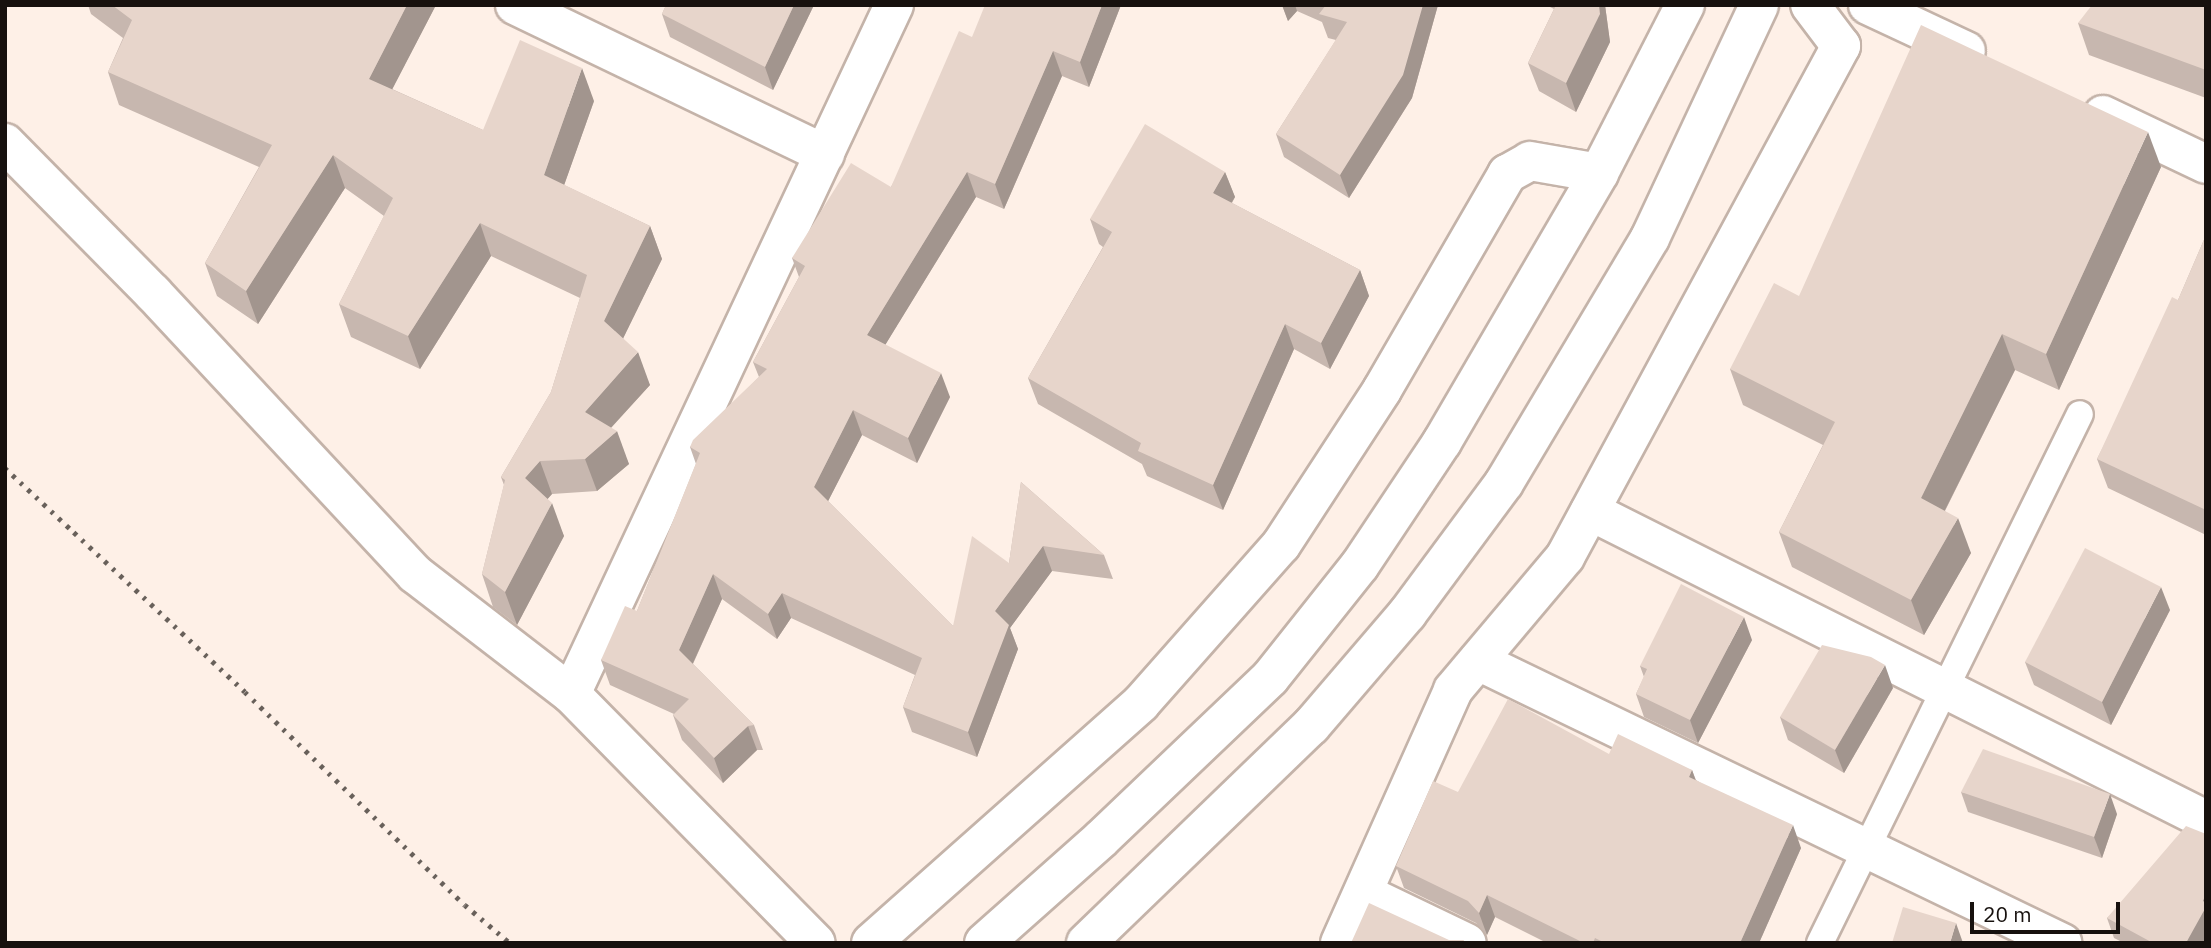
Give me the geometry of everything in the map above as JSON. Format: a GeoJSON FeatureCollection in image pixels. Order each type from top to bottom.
{"type":"FeatureCollection","features":[{"type":"Feature","properties":{"kind":"street"},"geometry":{"type":"LineString","coordinates":[[515,5],[825,155]]}},
{"type":"Feature","properties":{"kind":"street"},"geometry":{"type":"LineString","coordinates":[[571,694],[894,5]]}},
{"type":"Feature","properties":{"kind":"street"},"geometry":{"type":"LineString","coordinates":[[984,943],[1101,839],[1270,678],[1360,565],[1442,442],[1600,173],[1685,5]]}},
{"type":"Feature","properties":{"kind":"street"},"geometry":{"type":"LineString","coordinates":[[1086,943],[1311,726],[1407,614],[1504,483],[1650,238],[1759,5]]}},
{"type":"Feature","properties":{"kind":"street"},"geometry":{"type":"LineString","coordinates":[[1340,943],[1453,690],[1565,557],[1841,46],[1810,5]]}},
{"type":"Feature","properties":{"kind":"street"},"geometry":{"type":"LineString","coordinates":[[1868,5],[1993,64]]}},
{"type":"Feature","properties":{"kind":"street"},"geometry":{"type":"LineString","coordinates":[[2068,99],[2206,163]]}},
{"type":"Feature","properties":{"kind":"street"},"geometry":{"type":"LineString","coordinates":[[5,143],[153,293],[415,574],[571,694],[816,943]]}},
{"type":"Feature","properties":{"kind":"street"},"geometry":{"type":"LineString","coordinates":[[871,943],[1141,704],[1281,545],[1382,390],[1507,174],[1530,161],[1600,173]]}},
{"type":"Feature","properties":{"kind":"street"},"geometry":{"type":"LineString","coordinates":[[1590,511],[2206,820]]}},
{"type":"Feature","properties":{"kind":"street"},"geometry":{"type":"LineString","coordinates":[[1478,661],[2062,943]]}},
{"type":"Feature","properties":{"kind":"street"},"geometry":{"type":"LineString","coordinates":[[1363,893],[1467,943]]}},
{"type":"Feature","properties":{"kind":"lane"},"geometry":{"type":"LineString","coordinates":[[1820,943],[2080,414]]}},
{"type":"Feature","properties":{"kind":"building"},"geometry":{"type":"Polygon","coordinates":[[[112,5],[407,5],[369,79],[483,130],[520,40],[582,68],[544,175],[650,226],[604,321],[638,352],[585,412],[617,431],[585,459],[540,461],[525,478],[552,503],[505,592],[482,574],[505,480],[501,477],[551,392],[587,275],[480,223],[408,336],[339,304],[393,198],[333,155],[246,291],[205,263],[272,145],[108,72],[132,20],[112,5]]]}},
{"type":"Feature","properties":{"kind":"building"},"geometry":{"type":"Polygon","coordinates":[[[666,5],[794,5],[765,67],[662,14],[666,5]]]}},
{"type":"Feature","properties":{"kind":"building"},"geometry":{"type":"Polygon","coordinates":[[[985,5],[1102,5],[1080,62],[1053,51],[995,184],[967,172],[867,335],[941,373],[908,438],[853,410],[814,487],[953,626],[972,536],[1009,563],[1021,482],[1104,555],[1043,546],[995,611],[1009,625],[968,732],[903,707],[922,658],[782,593],[768,614],[713,574],[679,650],[754,725],[748,726],[714,758],[673,715],[689,699],[601,660],[625,606],[637,611],[700,453],[690,447],[693,440],[767,369],[753,362],[805,266],[792,258],[851,163],[891,187],[959,31],[972,37],[985,5]]]}},
{"type":"Feature","properties":{"kind":"building"},"geometry":{"type":"Polygon","coordinates":[[[1326,5],[1423,5],[1403,75],[1340,175],[1276,134],[1347,22],[1319,14],[1326,5]]]}},
{"type":"Feature","properties":{"kind":"building"},"geometry":{"type":"Polygon","coordinates":[[[1556,5],[1599,5],[1600,14],[1566,83],[1528,63],[1556,5]]]}},
{"type":"Feature","properties":{"kind":"building"},"geometry":{"type":"Polygon","coordinates":[[[2092,5],[2206,5],[2206,70],[2078,23],[2092,5]]]}},
{"type":"Feature","properties":{"kind":"building"},"geometry":{"type":"Polygon","coordinates":[[[1921,25],[2148,132],[2046,354],[2002,334],[1921,498],[1958,518],[1911,600],[1779,532],[1835,422],[1730,369],[1774,283],[1799,296],[1921,25]]]}},
{"type":"Feature","properties":{"kind":"building"},"geometry":{"type":"Polygon","coordinates":[[[1145,124],[1225,172],[1213,193],[1360,270],[1321,343],[1285,324],[1213,485],[1138,451],[1141,443],[1028,378],[1112,232],[1090,219],[1145,124]]]}},
{"type":"Feature","properties":{"kind":"building"},"geometry":{"type":"Polygon","coordinates":[[[2206,235],[2206,510],[2097,459],[2172,297],[2178,300],[2206,235]]]}},
{"type":"Feature","properties":{"kind":"building"},"geometry":{"type":"Polygon","coordinates":[[[2085,548],[2161,587],[2102,702],[2025,662],[2085,548]]]}},
{"type":"Feature","properties":{"kind":"building"},"geometry":{"type":"Polygon","coordinates":[[[1681,584],[1744,617],[1690,720],[1636,694],[1647,669],[1640,666],[1681,584]]]}},
{"type":"Feature","properties":{"kind":"building"},"geometry":{"type":"Polygon","coordinates":[[[1822,645],[1871,657],[1885,665],[1835,750],[1780,717],[1822,645]]]}},
{"type":"Feature","properties":{"kind":"building"},"geometry":{"type":"Polygon","coordinates":[[[1508,699],[1609,754],[1618,734],[1692,770],[1689,777],[1793,825],[1740,943],[1605,943],[1595,938],[1593,943],[1584,943],[1487,895],[1479,913],[1468,901],[1396,866],[1433,781],[1458,792],[1508,699]]]}},
{"type":"Feature","properties":{"kind":"building"},"geometry":{"type":"Polygon","coordinates":[[[1983,749],[2110,794],[2094,837],[1961,792],[1983,749]]]}},
{"type":"Feature","properties":{"kind":"building"},"geometry":{"type":"Polygon","coordinates":[[[2186,826],[2206,834],[2206,893],[2203,901],[2206,907],[2186,943],[2153,943],[2107,918],[2186,826]]]}},
{"type":"Feature","properties":{"kind":"building"},"geometry":{"type":"Polygon","coordinates":[[[1369,903],[1449,940],[1464,940],[1463,943],[1351,943],[1369,903]]]}},
{"type":"Feature","properties":{"kind":"building"},"geometry":{"type":"Polygon","coordinates":[[[1903,907],[1956,923],[1950,943],[1892,943],[1903,907]]]}},
{"type":"Feature","properties":{"kind":"railway"},"geometry":{"type":"LineString","coordinates":[[5,468],[245,692],[465,905],[510,943]]}}]}
